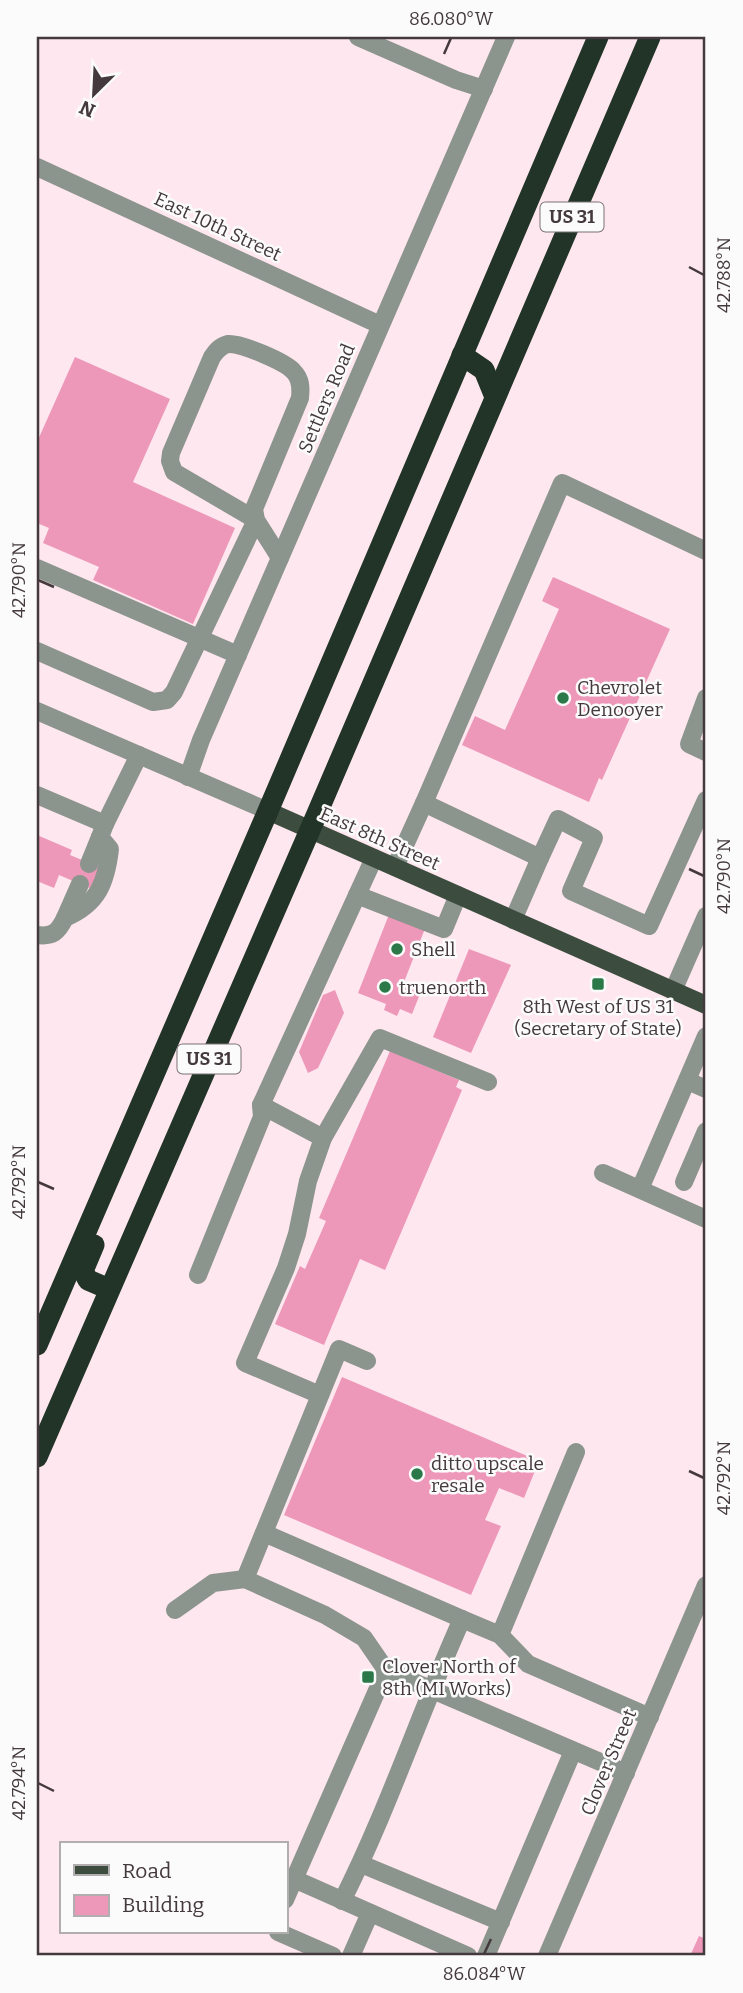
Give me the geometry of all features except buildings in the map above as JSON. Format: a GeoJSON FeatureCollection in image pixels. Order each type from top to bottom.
{"type":"FeatureCollection","features":[{"type":"Feature","properties":{"kind":"highway","name":"US 31"},"geometry":{"type":"LineString","coordinates":[[37,1345],[598,37]]}},
{"type":"Feature","properties":{"kind":"highway","name":"US 31"},"geometry":{"type":"LineString","coordinates":[[37,1457],[310,830],[650,37]]}},
{"type":"Feature","properties":{"kind":"highway"},"geometry":{"type":"LineString","coordinates":[[462,355],[484,370],[495,397]]}},
{"type":"Feature","properties":{"kind":"highway"},"geometry":{"type":"LineString","coordinates":[[109,1289],[88,1280],[83,1271],[156,1101],[163,1052]]}},
{"type":"Feature","properties":{"kind":"main road","name":"East 8th Street"},"geometry":{"type":"LineString","coordinates":[[268,811],[706,1005]]}},
{"type":"Feature","properties":{"kind":"street"},"geometry":{"type":"LineString","coordinates":[[358,37],[456,80],[484,89]]}},
{"type":"Feature","properties":{"kind":"street","name":"Settlers Road"},"geometry":{"type":"LineString","coordinates":[[188,777],[238,655],[506,37]]}},
{"type":"Feature","properties":{"kind":"street","name":"East 10th Street"},"geometry":{"type":"LineString","coordinates":[[37,167],[380,325]]}},
{"type":"Feature","properties":{"kind":"street"},"geometry":{"type":"LineString","coordinates":[[256,520],[174,472],[170,461],[212,358],[219,348],[228,344],[238,345],[285,364],[295,372],[301,389],[300,398],[254,509],[256,520],[280,558]]}},
{"type":"Feature","properties":{"kind":"street"},"geometry":{"type":"LineString","coordinates":[[395,867],[562,483],[706,551]]}},
{"type":"Feature","properties":{"kind":"street"},"geometry":{"type":"LineString","coordinates":[[37,651],[153,702],[162,702],[173,692],[201,639],[256,520]]}},
{"type":"Feature","properties":{"kind":"street"},"geometry":{"type":"LineString","coordinates":[[37,568],[238,655]]}},
{"type":"Feature","properties":{"kind":"street"},"geometry":{"type":"LineString","coordinates":[[706,698],[689,744],[706,752]]}},
{"type":"Feature","properties":{"kind":"street","name":"East 8th Street"},"geometry":{"type":"LineString","coordinates":[[37,711],[268,811]]}},
{"type":"Feature","properties":{"kind":"street"},"geometry":{"type":"LineString","coordinates":[[89,863],[139,755]]}},
{"type":"Feature","properties":{"kind":"street"},"geometry":{"type":"LineString","coordinates":[[37,795],[103,831],[110,849],[108,866],[92,902],[82,911],[65,918]]}},
{"type":"Feature","properties":{"kind":"street"},"geometry":{"type":"LineString","coordinates":[[513,920],[558,819],[594,838],[571,891],[649,926],[706,800]]}},
{"type":"Feature","properties":{"kind":"street"},"geometry":{"type":"LineString","coordinates":[[424,803],[540,858]]}},
{"type":"Feature","properties":{"kind":"street"},"geometry":{"type":"LineString","coordinates":[[198,1275],[262,1117],[261,1105],[374,858]]}},
{"type":"Feature","properties":{"kind":"street"},"geometry":{"type":"LineString","coordinates":[[37,935],[49,936],[58,932],[80,884]]}},
{"type":"Feature","properties":{"kind":"street"},"geometry":{"type":"LineString","coordinates":[[357,895],[444,929],[458,895]]}},
{"type":"Feature","properties":{"kind":"street"},"geometry":{"type":"LineString","coordinates":[[673,991],[706,916]]}},
{"type":"Feature","properties":{"kind":"street"},"geometry":{"type":"LineString","coordinates":[[640,1189],[706,1037]]}},
{"type":"Feature","properties":{"kind":"street"},"geometry":{"type":"LineString","coordinates":[[320,1395],[245,1363],[286,1268],[297,1234],[308,1181],[323,1138],[380,1038],[488,1082]]}},
{"type":"Feature","properties":{"kind":"street"},"geometry":{"type":"LineString","coordinates":[[688,1081],[706,1089]]}},
{"type":"Feature","properties":{"kind":"street"},"geometry":{"type":"LineString","coordinates":[[261,1105],[323,1138]]}},
{"type":"Feature","properties":{"kind":"street"},"geometry":{"type":"LineString","coordinates":[[684,1182],[706,1130]]}},
{"type":"Feature","properties":{"kind":"street"},"geometry":{"type":"LineString","coordinates":[[603,1173],[706,1219]]}},
{"type":"Feature","properties":{"kind":"street"},"geometry":{"type":"LineString","coordinates":[[245,1579],[339,1349],[367,1361]]}},
{"type":"Feature","properties":{"kind":"street"},"geometry":{"type":"LineString","coordinates":[[500,1635],[576,1452]]}},
{"type":"Feature","properties":{"kind":"street"},"geometry":{"type":"LineString","coordinates":[[264,1533],[500,1635],[528,1664],[650,1717]]}},
{"type":"Feature","properties":{"kind":"street"},"geometry":{"type":"LineString","coordinates":[[176,1610],[213,1583],[245,1579],[325,1615],[364,1637],[386,1670],[626,1773]]}},
{"type":"Feature","properties":{"kind":"street","name":"Clover Street"},"geometry":{"type":"LineString","coordinates":[[547,1956],[706,1585]]}},
{"type":"Feature","properties":{"kind":"street"},"geometry":{"type":"LineString","coordinates":[[342,1901],[361,1864],[430,1690],[462,1619]]}},
{"type":"Feature","properties":{"kind":"street"},"geometry":{"type":"LineString","coordinates":[[287,1895],[386,1670]]}},
{"type":"Feature","properties":{"kind":"street"},"geometry":{"type":"LineString","coordinates":[[486,1956],[573,1751]]}},
{"type":"Feature","properties":{"kind":"street"},"geometry":{"type":"LineString","coordinates":[[361,1864],[501,1922]]}},
{"type":"Feature","properties":{"kind":"street"},"geometry":{"type":"LineString","coordinates":[[294,1879],[468,1956]]}},
{"type":"Feature","properties":{"kind":"street"},"geometry":{"type":"LineString","coordinates":[[351,1956],[370,1913]]}},
{"type":"Feature","properties":{"kind":"street"},"geometry":{"type":"LineString","coordinates":[[283,1934],[333,1956]]}},
{"type":"Feature","properties":{"kind":"place","name":"Chevrolet Denooyer"},"geometry":{"type":"Point","coordinates":[563,698]}},
{"type":"Feature","properties":{"kind":"place","name":"Shell"},"geometry":{"type":"Point","coordinates":[397,949]}},
{"type":"Feature","properties":{"kind":"place","name":"8th West of US 31 (Secretary of State)"},"geometry":{"type":"Point","coordinates":[598,984]}},
{"type":"Feature","properties":{"kind":"place","name":"truenorth"},"geometry":{"type":"Point","coordinates":[385,987]}},
{"type":"Feature","properties":{"kind":"place","name":"ditto upscale resale"},"geometry":{"type":"Point","coordinates":[417,1474]}},
{"type":"Feature","properties":{"kind":"place","name":"Clover North of 8th (MI Works)"},"geometry":{"type":"Point","coordinates":[368,1677]}}]}
